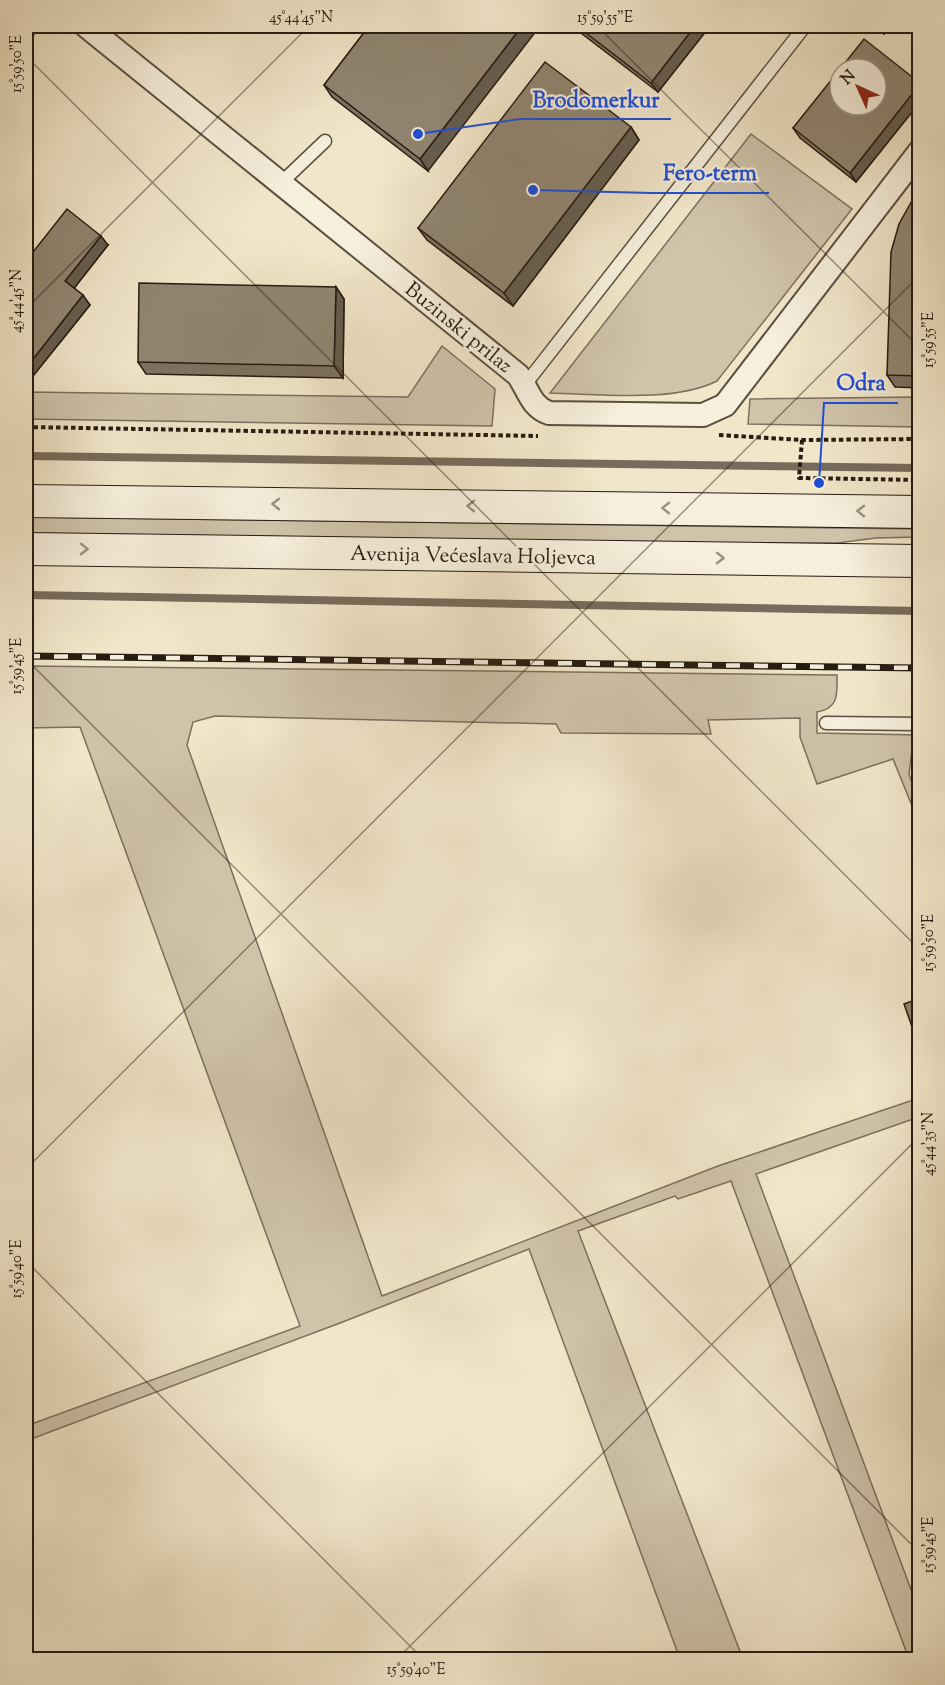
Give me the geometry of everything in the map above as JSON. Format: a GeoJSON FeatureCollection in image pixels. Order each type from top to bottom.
{"type":"FeatureCollection","features":[{"type":"Feature","properties":{"kind":"main road"},"geometry":{"type":"LineString","coordinates":[[26,501],[920,512]]}},
{"type":"Feature","properties":{"kind":"main road","name":"Avenija Većeslava Holjevca"},"geometry":{"type":"LineString","coordinates":[[26,549],[920,561]]}},
{"type":"Feature","properties":{"kind":"street","name":"Buzinski prilaz"},"geometry":{"type":"LineString","coordinates":[[86,26],[518,375],[537,406],[549,413],[703,415],[725,405],[920,151]]}},
{"type":"Feature","properties":{"kind":"lane"},"geometry":{"type":"LineString","coordinates":[[26,34],[32,26]]}},
{"type":"Feature","properties":{"kind":"lane"},"geometry":{"type":"LineString","coordinates":[[524,386],[805,26]]}},
{"type":"Feature","properties":{"kind":"lane"},"geometry":{"type":"LineString","coordinates":[[281,183],[325,141]]}},
{"type":"Feature","properties":{"kind":"lane"},"geometry":{"type":"LineString","coordinates":[[826,723],[920,724]]}},
{"type":"Feature","properties":{"kind":"path"},"geometry":{"type":"LineString","coordinates":[[26,427],[540,436]]}},
{"type":"Feature","properties":{"kind":"path"},"geometry":{"type":"LineString","coordinates":[[707,435],[802,440],[920,439]]}},
{"type":"Feature","properties":{"kind":"path"},"geometry":{"type":"LineString","coordinates":[[802,440],[799,478],[920,480]]}},
{"type":"Feature","properties":{"kind":"shaded area"},"geometry":{"type":"Polygon","coordinates":[[[751,134],[852,209],[717,381],[699,388],[658,395],[550,393],[751,134]]]}},
{"type":"Feature","properties":{"kind":"shaded area"},"geometry":{"type":"Polygon","coordinates":[[[442,346],[495,389],[492,426],[26,419],[26,392],[408,397],[442,346]]]}},
{"type":"Feature","properties":{"kind":"shaded area"},"geometry":{"type":"Polygon","coordinates":[[[919,397],[919,427],[748,424],[750,399],[919,397]]]}},
{"type":"Feature","properties":{"kind":"shaded area"},"geometry":{"type":"Polygon","coordinates":[[[26,517],[920,529],[919,537],[876,538],[837,543],[713,543],[26,533],[26,517]]]}},
{"type":"Feature","properties":{"kind":"shaded area"},"geometry":{"type":"Polygon","coordinates":[[[26,666],[837,675],[833,704],[817,712],[817,733],[919,735],[919,750],[912,750],[909,774],[919,805],[919,817],[917,818],[893,759],[817,784],[800,737],[800,718],[708,720],[711,734],[561,733],[556,724],[215,716],[193,722],[187,745],[382,1296],[718,1166],[919,1098],[919,1117],[756,1174],[919,1611],[919,1659],[909,1659],[731,1181],[678,1199],[675,1196],[578,1231],[743,1659],[680,1659],[529,1249],[26,1441],[26,1426],[300,1326],[80,727],[26,728],[26,666]]]}},
{"type":"Feature","properties":{"kind":"building"},"geometry":{"type":"Polygon","coordinates":[[[369,26],[522,26],[420,159],[324,85],[369,26]]]}},
{"type":"Feature","properties":{"kind":"building"},"geometry":{"type":"Polygon","coordinates":[[[577,26],[695,26],[651,83],[577,26]]]}},
{"type":"Feature","properties":{"kind":"building"},"geometry":{"type":"Polygon","coordinates":[[[864,39],[887,57],[850,57],[864,39]]]}},
{"type":"Feature","properties":{"kind":"building"},"geometry":{"type":"Polygon","coordinates":[[[888,58],[920,84],[850,173],[793,128],[828,84],[828,117],[888,117],[888,58]]]}},
{"type":"Feature","properties":{"kind":"building"},"geometry":{"type":"Polygon","coordinates":[[[545,62],[631,127],[504,293],[418,228],[545,62]]]}},
{"type":"Feature","properties":{"kind":"building"},"geometry":{"type":"Polygon","coordinates":[[[919,188],[920,376],[887,375],[891,252],[899,224],[919,188]]]}},
{"type":"Feature","properties":{"kind":"building"},"geometry":{"type":"Polygon","coordinates":[[[67,209],[101,236],[65,281],[83,295],[27,367],[26,261],[67,209]]]}},
{"type":"Feature","properties":{"kind":"building"},"geometry":{"type":"Polygon","coordinates":[[[139,283],[336,287],[334,366],[138,362],[139,283]]]}},
{"type":"Feature","properties":{"kind":"building"},"geometry":{"type":"Polygon","coordinates":[[[920,998],[920,1037],[916,1038],[904,1004],[920,998]]]}},
{"type":"Feature","properties":{"kind":"waterway"},"geometry":{"type":"LineString","coordinates":[[26,456],[920,468]]}},
{"type":"Feature","properties":{"kind":"waterway"},"geometry":{"type":"LineString","coordinates":[[26,595],[920,611]]}},
{"type":"Feature","properties":{"kind":"railway"},"geometry":{"type":"LineString","coordinates":[[26,656],[920,668]]}},
{"type":"Feature","properties":{"kind":"place","name":"Brodomerkur"},"geometry":{"type":"Point","coordinates":[418,134]}},
{"type":"Feature","properties":{"kind":"place","name":"Fero-term"},"geometry":{"type":"Point","coordinates":[533,190]}},
{"type":"Feature","properties":{"kind":"place","name":"Odra"},"geometry":{"type":"Point","coordinates":[819,483]}}]}
